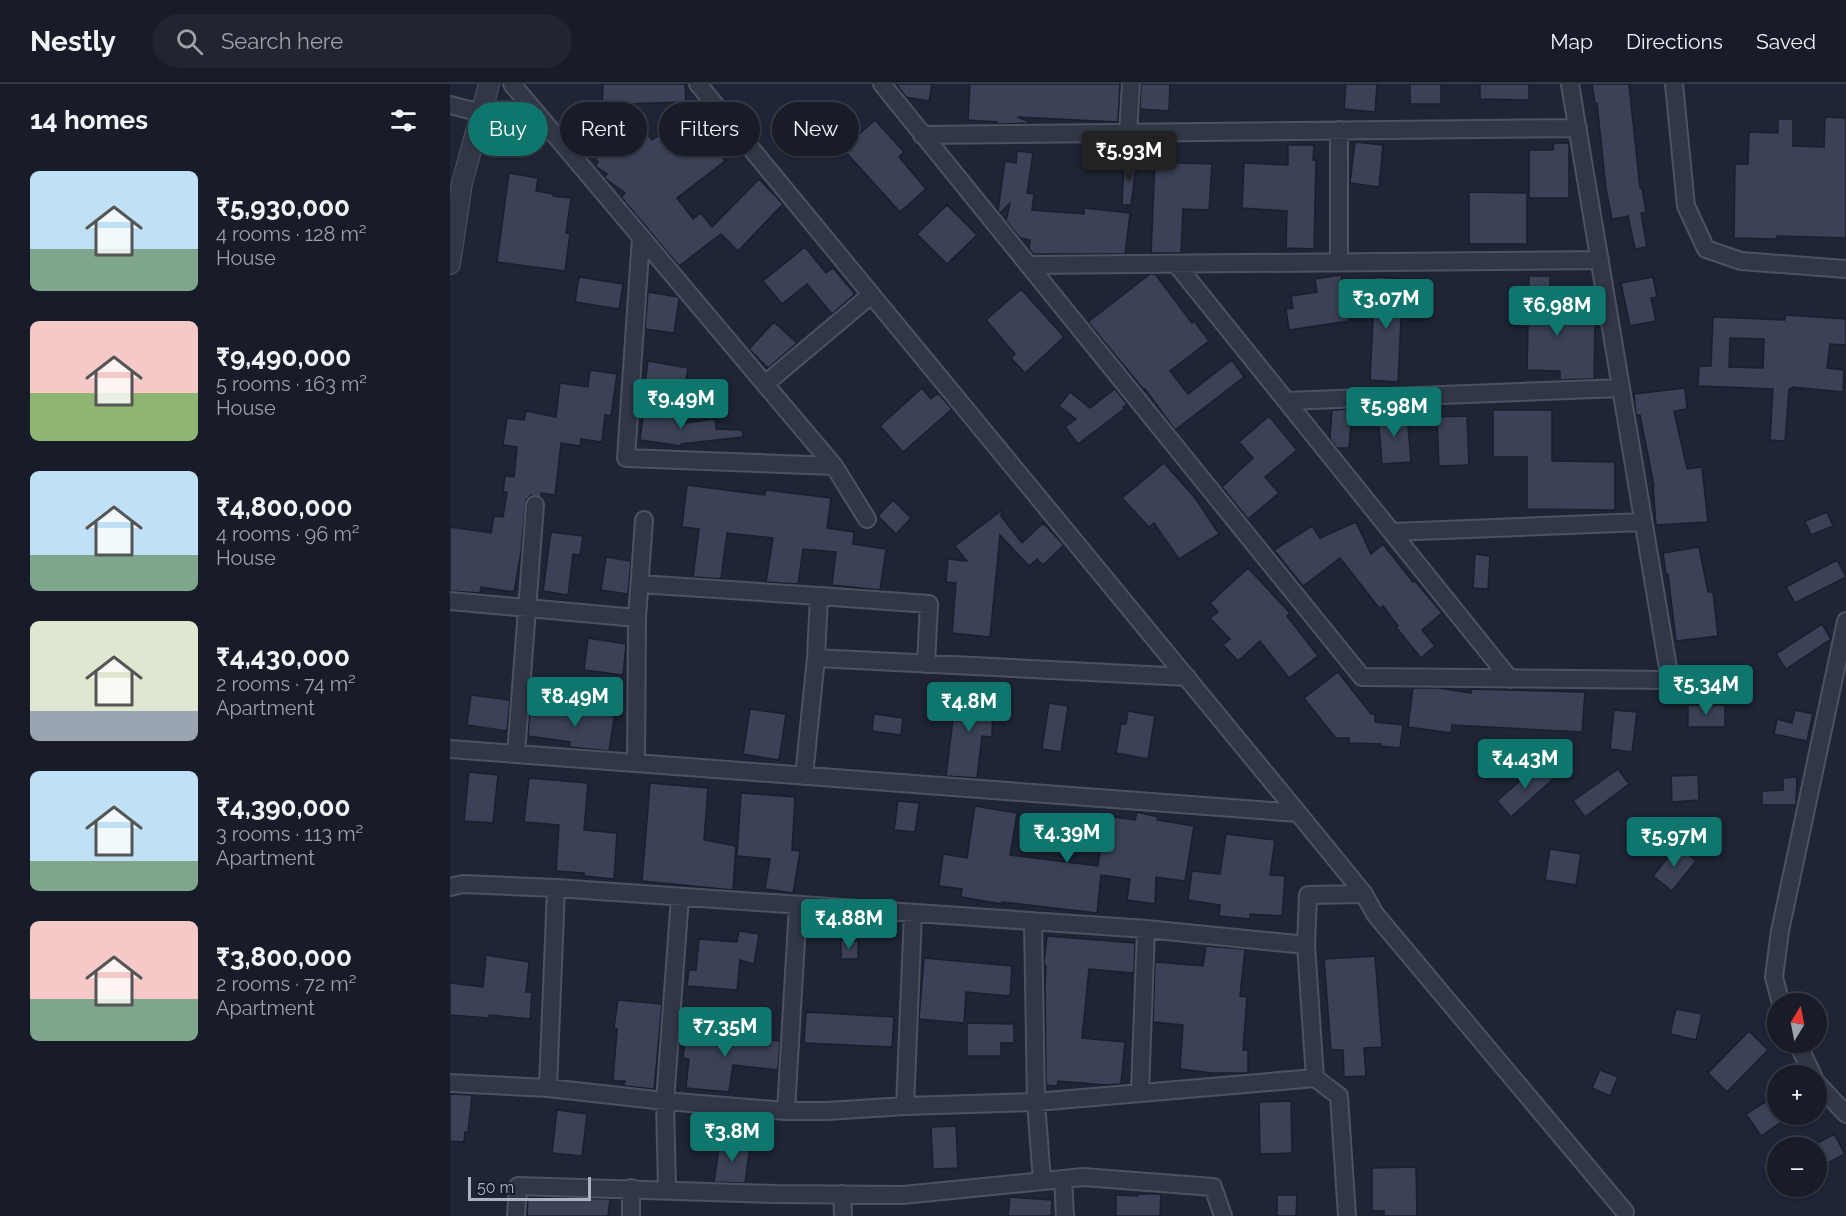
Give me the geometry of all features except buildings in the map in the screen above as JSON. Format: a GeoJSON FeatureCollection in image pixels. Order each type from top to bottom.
{"type":"FeatureCollection","features":[{"type":"Feature","properties":{"kind":"street"},"geometry":{"type":"LineString","coordinates":[[484,102],[489,84]]}},
{"type":"Feature","properties":{"kind":"street"},"geometry":{"type":"LineString","coordinates":[[512,84],[834,466],[867,519]]}},
{"type":"Feature","properties":{"kind":"street"},"geometry":{"type":"LineString","coordinates":[[698,84],[1299,813],[1364,894],[1374,914],[1625,1212]]}},
{"type":"Feature","properties":{"kind":"street"},"geometry":{"type":"LineString","coordinates":[[882,84],[1362,677],[1670,680],[1570,84]]}},
{"type":"Feature","properties":{"kind":"street"},"geometry":{"type":"LineString","coordinates":[[1128,133],[1131,84]]}},
{"type":"Feature","properties":{"kind":"street"},"geometry":{"type":"LineString","coordinates":[[1674,84],[1686,206],[1707,249],[1741,261],[1846,268]]}},
{"type":"Feature","properties":{"kind":"street"},"geometry":{"type":"LineString","coordinates":[[450,105],[468,110]]}},
{"type":"Feature","properties":{"kind":"street"},"geometry":{"type":"LineString","coordinates":[[922,135],[1578,128]]}},
{"type":"Feature","properties":{"kind":"street"},"geometry":{"type":"LineString","coordinates":[[1339,130],[1340,262]]}},
{"type":"Feature","properties":{"kind":"street"},"geometry":{"type":"LineString","coordinates":[[450,264],[462,183],[469,156]]}},
{"type":"Feature","properties":{"kind":"street"},"geometry":{"type":"LineString","coordinates":[[641,237],[626,458],[834,466]]}},
{"type":"Feature","properties":{"kind":"street"},"geometry":{"type":"LineString","coordinates":[[1028,265],[1600,260]]}},
{"type":"Feature","properties":{"kind":"street"},"geometry":{"type":"LineString","coordinates":[[1176,264],[1510,679]]}},
{"type":"Feature","properties":{"kind":"street"},"geometry":{"type":"LineString","coordinates":[[765,384],[871,295]]}},
{"type":"Feature","properties":{"kind":"street"},"geometry":{"type":"LineString","coordinates":[[1286,400],[1621,388]]}},
{"type":"Feature","properties":{"kind":"street"},"geometry":{"type":"LineString","coordinates":[[516,754],[535,505]]}},
{"type":"Feature","properties":{"kind":"street"},"geometry":{"type":"LineString","coordinates":[[636,763],[637,618],[644,520]]}},
{"type":"Feature","properties":{"kind":"street"},"geometry":{"type":"LineString","coordinates":[[1392,532],[1643,522]]}},
{"type":"Feature","properties":{"kind":"street"},"geometry":{"type":"LineString","coordinates":[[640,584],[929,604],[926,664]]}},
{"type":"Feature","properties":{"kind":"street"},"geometry":{"type":"LineString","coordinates":[[804,776],[816,658],[819,596]]}},
{"type":"Feature","properties":{"kind":"street"},"geometry":{"type":"LineString","coordinates":[[450,601],[637,618]]}},
{"type":"Feature","properties":{"kind":"street"},"geometry":{"type":"LineString","coordinates":[[1778,993],[1773,977],[1780,931],[1846,621]]}},
{"type":"Feature","properties":{"kind":"street"},"geometry":{"type":"LineString","coordinates":[[816,658],[1187,677]]}},
{"type":"Feature","properties":{"kind":"street"},"geometry":{"type":"LineString","coordinates":[[450,749],[1299,813]]}},
{"type":"Feature","properties":{"kind":"street"},"geometry":{"type":"LineString","coordinates":[[450,887],[463,884],[556,888],[1146,929],[1306,945]]}},
{"type":"Feature","properties":{"kind":"street"},"geometry":{"type":"LineString","coordinates":[[548,1088],[556,888]]}},
{"type":"Feature","properties":{"kind":"street"},"geometry":{"type":"LineString","coordinates":[[1315,1078],[1306,945],[1308,895],[1364,894]]}},
{"type":"Feature","properties":{"kind":"street"},"geometry":{"type":"LineString","coordinates":[[667,1190],[665,1101],[680,897]]}},
{"type":"Feature","properties":{"kind":"street"},"geometry":{"type":"LineString","coordinates":[[786,1111],[798,905]]}},
{"type":"Feature","properties":{"kind":"street"},"geometry":{"type":"LineString","coordinates":[[906,1106],[913,913]]}},
{"type":"Feature","properties":{"kind":"street"},"geometry":{"type":"LineString","coordinates":[[1034,921],[1036,1102],[1042,1181]]}},
{"type":"Feature","properties":{"kind":"street"},"geometry":{"type":"LineString","coordinates":[[1140,1092],[1146,929]]}},
{"type":"Feature","properties":{"kind":"street"},"geometry":{"type":"LineString","coordinates":[[450,1083],[548,1088],[786,1111],[827,1111],[1036,1102],[1315,1078],[1339,1096],[1347,1216]]}},
{"type":"Feature","properties":{"kind":"street"},"geometry":{"type":"LineString","coordinates":[[1827,1094],[1846,1114]]}},
{"type":"Feature","properties":{"kind":"street"},"geometry":{"type":"LineString","coordinates":[[516,1216],[518,1186],[903,1195],[1083,1177],[1214,1187],[1223,1216]]}},
{"type":"Feature","properties":{"kind":"street"},"geometry":{"type":"LineString","coordinates":[[1063,1179],[1065,1216]]}},
{"type":"Feature","properties":{"kind":"street"},"geometry":{"type":"LineString","coordinates":[[631,1216],[632,1188]]}},
{"type":"Feature","properties":{"kind":"street"},"geometry":{"type":"LineString","coordinates":[[842,1194],[843,1216]]}}]}
